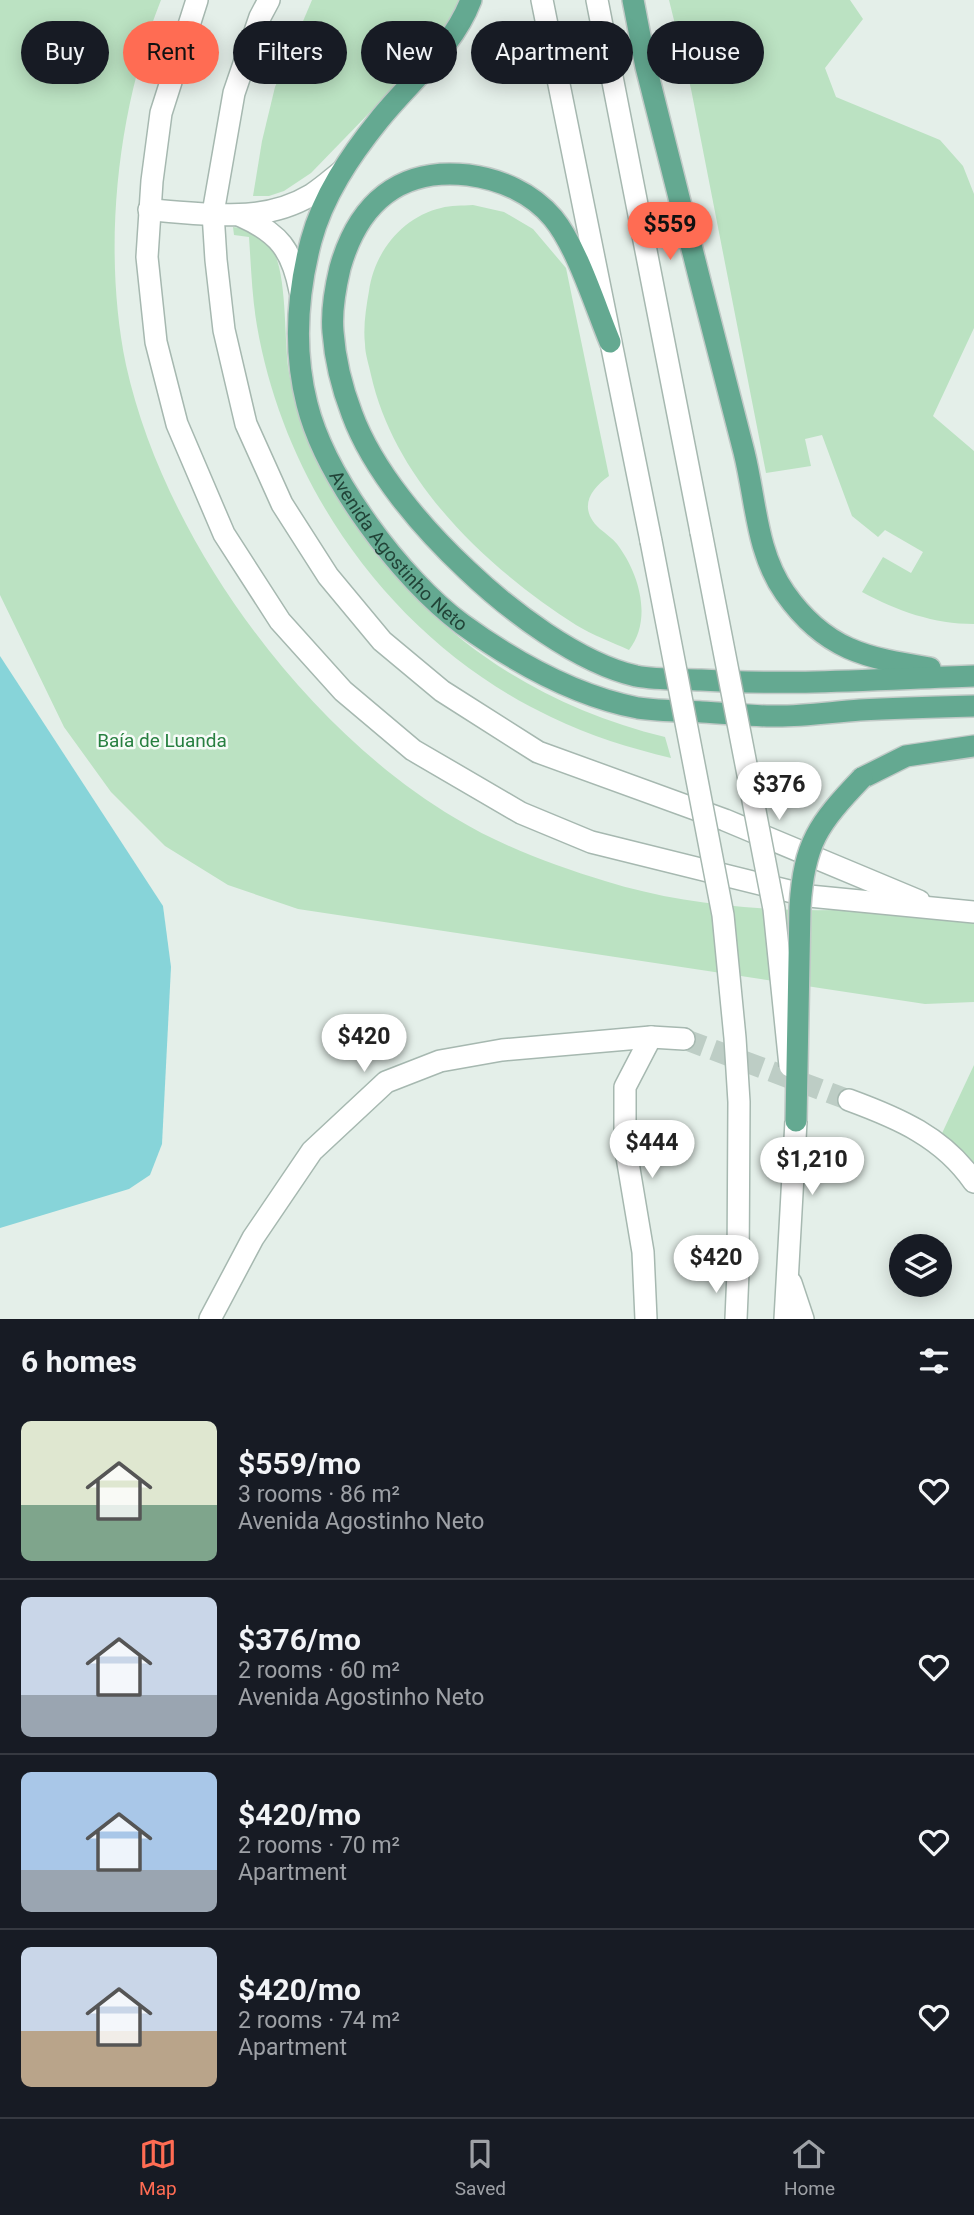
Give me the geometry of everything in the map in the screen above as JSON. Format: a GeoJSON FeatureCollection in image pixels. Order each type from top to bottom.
{"type":"FeatureCollection","features":[{"type":"Feature","properties":{"kind":"main road","name":"Avenida Agostinho Neto"},"geometry":{"type":"LineString","coordinates":[[471,0],[466,13],[447,42],[379,120],[333,186],[315,228],[300,291],[297,349],[306,403],[319,442],[361,514],[421,586],[460,622],[511,655],[559,681],[606,700],[641,708],[774,716],[974,706]]}},
{"type":"Feature","properties":{"kind":"main road"},"geometry":{"type":"LineString","coordinates":[[633,0],[646,66],[746,461],[760,536],[770,567],[786,595],[804,617],[840,646],[887,662],[974,675]]}},
{"type":"Feature","properties":{"kind":"main road"},"geometry":{"type":"LineString","coordinates":[[610,342],[566,235],[535,200],[497,182],[455,174],[429,174],[407,181],[383,196],[363,216],[348,240],[334,290],[332,330],[339,371],[352,416],[377,465],[444,549],[486,589],[522,617],[564,645],[637,676],[761,684],[974,675]]}},
{"type":"Feature","properties":{"kind":"main road"},"geometry":{"type":"LineString","coordinates":[[796,1121],[800,907],[807,852],[832,809],[862,778],[906,756],[974,746]]}},
{"type":"Feature","properties":{"kind":"street"},"geometry":{"type":"LineString","coordinates":[[197,0],[161,113],[149,210],[147,257],[156,342],[177,424],[224,534],[280,621],[343,691],[413,750],[521,813],[591,842],[809,896],[974,912]]}},
{"type":"Feature","properties":{"kind":"street"},"geometry":{"type":"LineString","coordinates":[[269,0],[260,17],[234,93],[212,213],[224,330],[246,424],[282,505],[328,576],[383,641],[442,691],[538,752],[725,820],[937,908]]}},
{"type":"Feature","properties":{"kind":"street"},"geometry":{"type":"LineString","coordinates":[[542,0],[723,915],[736,1038],[739,1102],[736,1319]]}},
{"type":"Feature","properties":{"kind":"street"},"geometry":{"type":"LineString","coordinates":[[597,0],[774,909],[796,1121],[785,1319]]}},
{"type":"Feature","properties":{"kind":"street"},"geometry":{"type":"LineString","coordinates":[[149,210],[241,216],[265,213],[312,195],[344,170]]}},
{"type":"Feature","properties":{"kind":"street"},"geometry":{"type":"LineString","coordinates":[[241,216],[262,225],[274,234],[286,249],[300,291]]}},
{"type":"Feature","properties":{"kind":"street"},"geometry":{"type":"LineString","coordinates":[[646,1319],[643,1252],[625,1145],[625,1087],[651,1037]]}},
{"type":"Feature","properties":{"kind":"street"},"geometry":{"type":"LineString","coordinates":[[210,1319],[253,1238],[312,1151],[386,1082],[440,1061],[502,1050],[651,1037],[684,1039]]}},
{"type":"Feature","properties":{"kind":"street"},"geometry":{"type":"LineString","coordinates":[[849,1100],[911,1124],[964,1167],[974,1182]]}},
{"type":"Feature","properties":{"kind":"street"},"geometry":{"type":"LineString","coordinates":[[788,1271],[803,1319]]}},
{"type":"Feature","properties":{"kind":"green space","name":"Baía de Luanda"},"geometry":{"type":"Polygon","coordinates":[[[0,0],[161,0],[154,21],[123,21],[123,84],[135,84],[124,133],[115,228],[115,274],[126,365],[145,430],[172,496],[207,561],[248,623],[294,681],[345,734],[399,780],[472,828],[547,862],[625,887],[709,903],[798,910],[924,909],[974,912],[974,1002],[925,1004],[298,909],[228,885],[165,846],[111,792],[64,727],[0,595],[0,0]]]}},
{"type":"Feature","properties":{"kind":"green space"},"geometry":{"type":"Polygon","coordinates":[[[312,0],[461,0],[450,21],[361,21],[361,84],[397,84],[311,173],[284,191],[269,196],[253,196],[262,141],[276,84],[347,84],[347,21],[303,21],[312,0]]]}},
{"type":"Feature","properties":{"kind":"green space"},"geometry":{"type":"Polygon","coordinates":[[[669,0],[850,0],[863,19],[825,68],[836,97],[940,140],[963,166],[974,194],[974,328],[933,416],[974,451],[974,624],[945,622],[916,615],[862,592],[883,557],[911,573],[923,552],[885,530],[878,537],[852,516],[822,435],[805,439],[811,466],[766,473],[690,84],[764,84],[764,21],[674,21],[669,0]]]}},
{"type":"Feature","properties":{"kind":"green space"},"geometry":{"type":"Polygon","coordinates":[[[473,205],[504,212],[533,229],[566,268],[609,476],[592,494],[589,514],[593,522],[615,542],[625,556],[632,568],[640,596],[640,624],[629,650],[576,625],[510,577],[478,549],[449,519],[423,486],[401,451],[383,414],[371,375],[364,338],[368,297],[377,263],[392,239],[414,219],[445,207],[473,205]]]}},
{"type":"Feature","properties":{"kind":"green space"},"geometry":{"type":"Polygon","coordinates":[[[233,227],[260,233],[274,251],[282,284],[289,373],[301,421],[329,482],[379,556],[411,593],[447,627],[485,657],[526,683],[570,705],[616,723],[665,737],[671,758],[625,746],[551,717],[496,686],[445,649],[398,606],[358,557],[322,504],[294,447],[272,388],[257,326],[249,237],[234,235],[233,227]]]}},
{"type":"Feature","properties":{"kind":"green space"},"geometry":{"type":"Polygon","coordinates":[[[974,1065],[974,1182],[937,1144],[974,1065]]]}},
{"type":"Feature","properties":{"kind":"water"},"geometry":{"type":"Polygon","coordinates":[[[0,656],[163,906],[171,967],[162,1144],[150,1175],[129,1189],[0,1228],[0,656]]]}},
{"type":"Feature","properties":{"kind":"tunnel"},"geometry":{"type":"LineString","coordinates":[[684,1039],[849,1100]]}}]}
